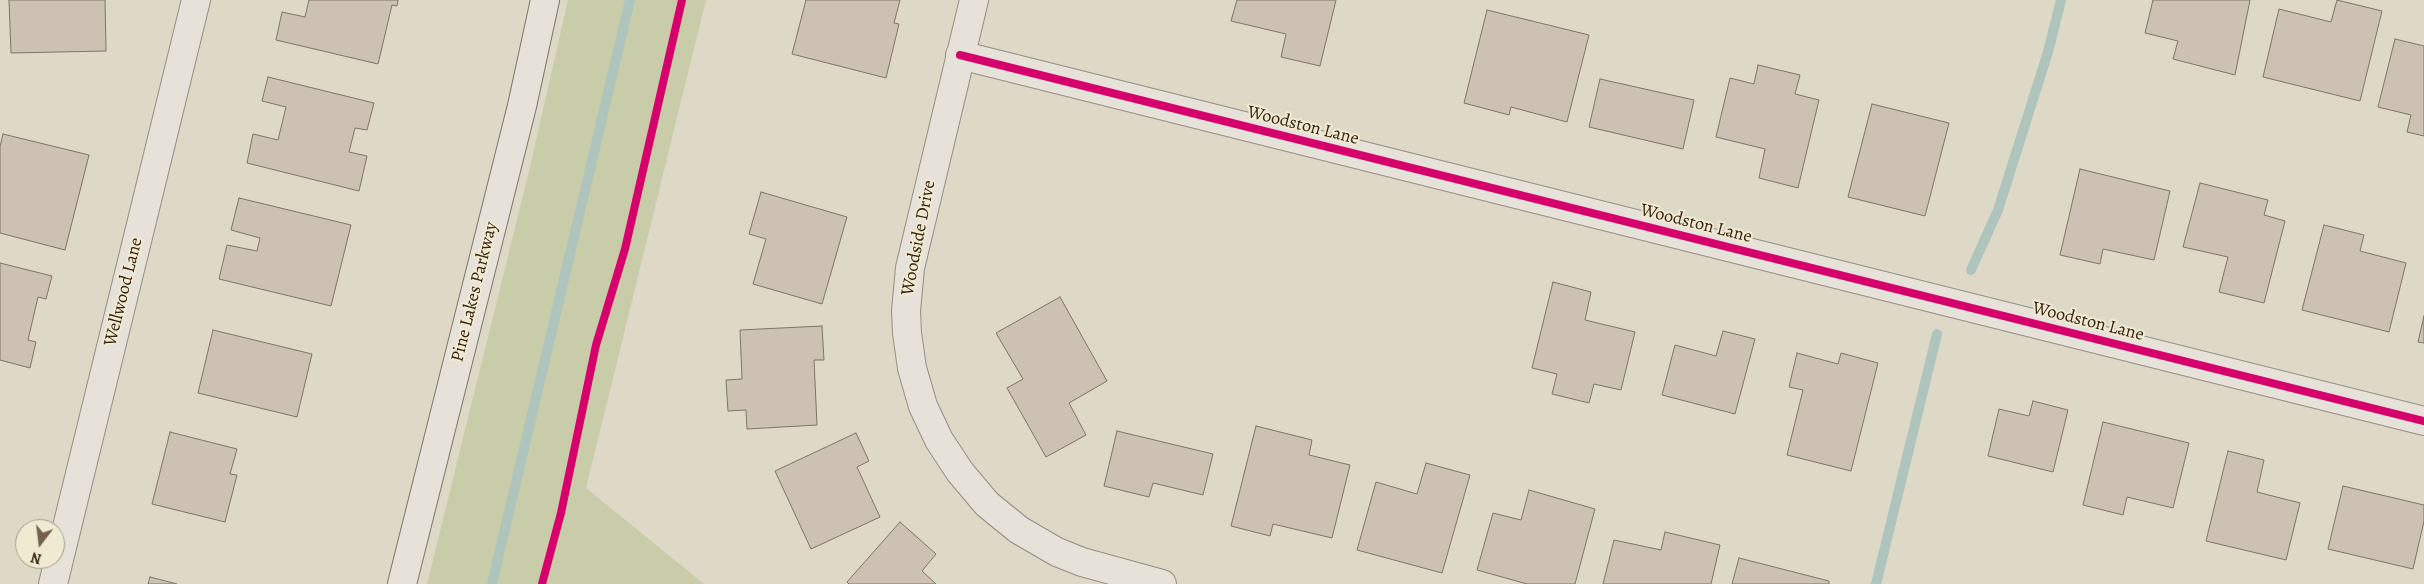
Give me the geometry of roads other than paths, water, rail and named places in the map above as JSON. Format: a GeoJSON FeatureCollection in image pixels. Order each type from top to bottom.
{"type":"FeatureCollection","features":[{"type":"Feature","properties":{"kind":"street","name":"Wellwood Lane"},"geometry":{"type":"LineString","coordinates":[[52,584],[196,0]]}},
{"type":"Feature","properties":{"kind":"street","name":"Pine Lakes Parkway"},"geometry":{"type":"LineString","coordinates":[[402,584],[522,106],[545,0]]}},
{"type":"Feature","properties":{"kind":"street","name":"Woodside Drive"},"geometry":{"type":"LineString","coordinates":[[974,0],[914,244],[907,291],[906,311],[909,350],[923,406],[939,440],[960,472],[987,504],[1019,530],[1057,552],[1074,559],[1110,571],[1162,584]]}},
{"type":"Feature","properties":{"kind":"street","name":"Woodston Lane"},"geometry":{"type":"LineString","coordinates":[[960,56],[2424,421]]}},
{"type":"Feature","properties":{"kind":"waterway"},"geometry":{"type":"LineString","coordinates":[[492,584],[630,0]]}},
{"type":"Feature","properties":{"kind":"waterway"},"geometry":{"type":"LineString","coordinates":[[1971,270],[1998,210],[2048,52],[2061,0]]}},
{"type":"Feature","properties":{"kind":"waterway"},"geometry":{"type":"LineString","coordinates":[[1876,584],[1937,334]]}}]}
